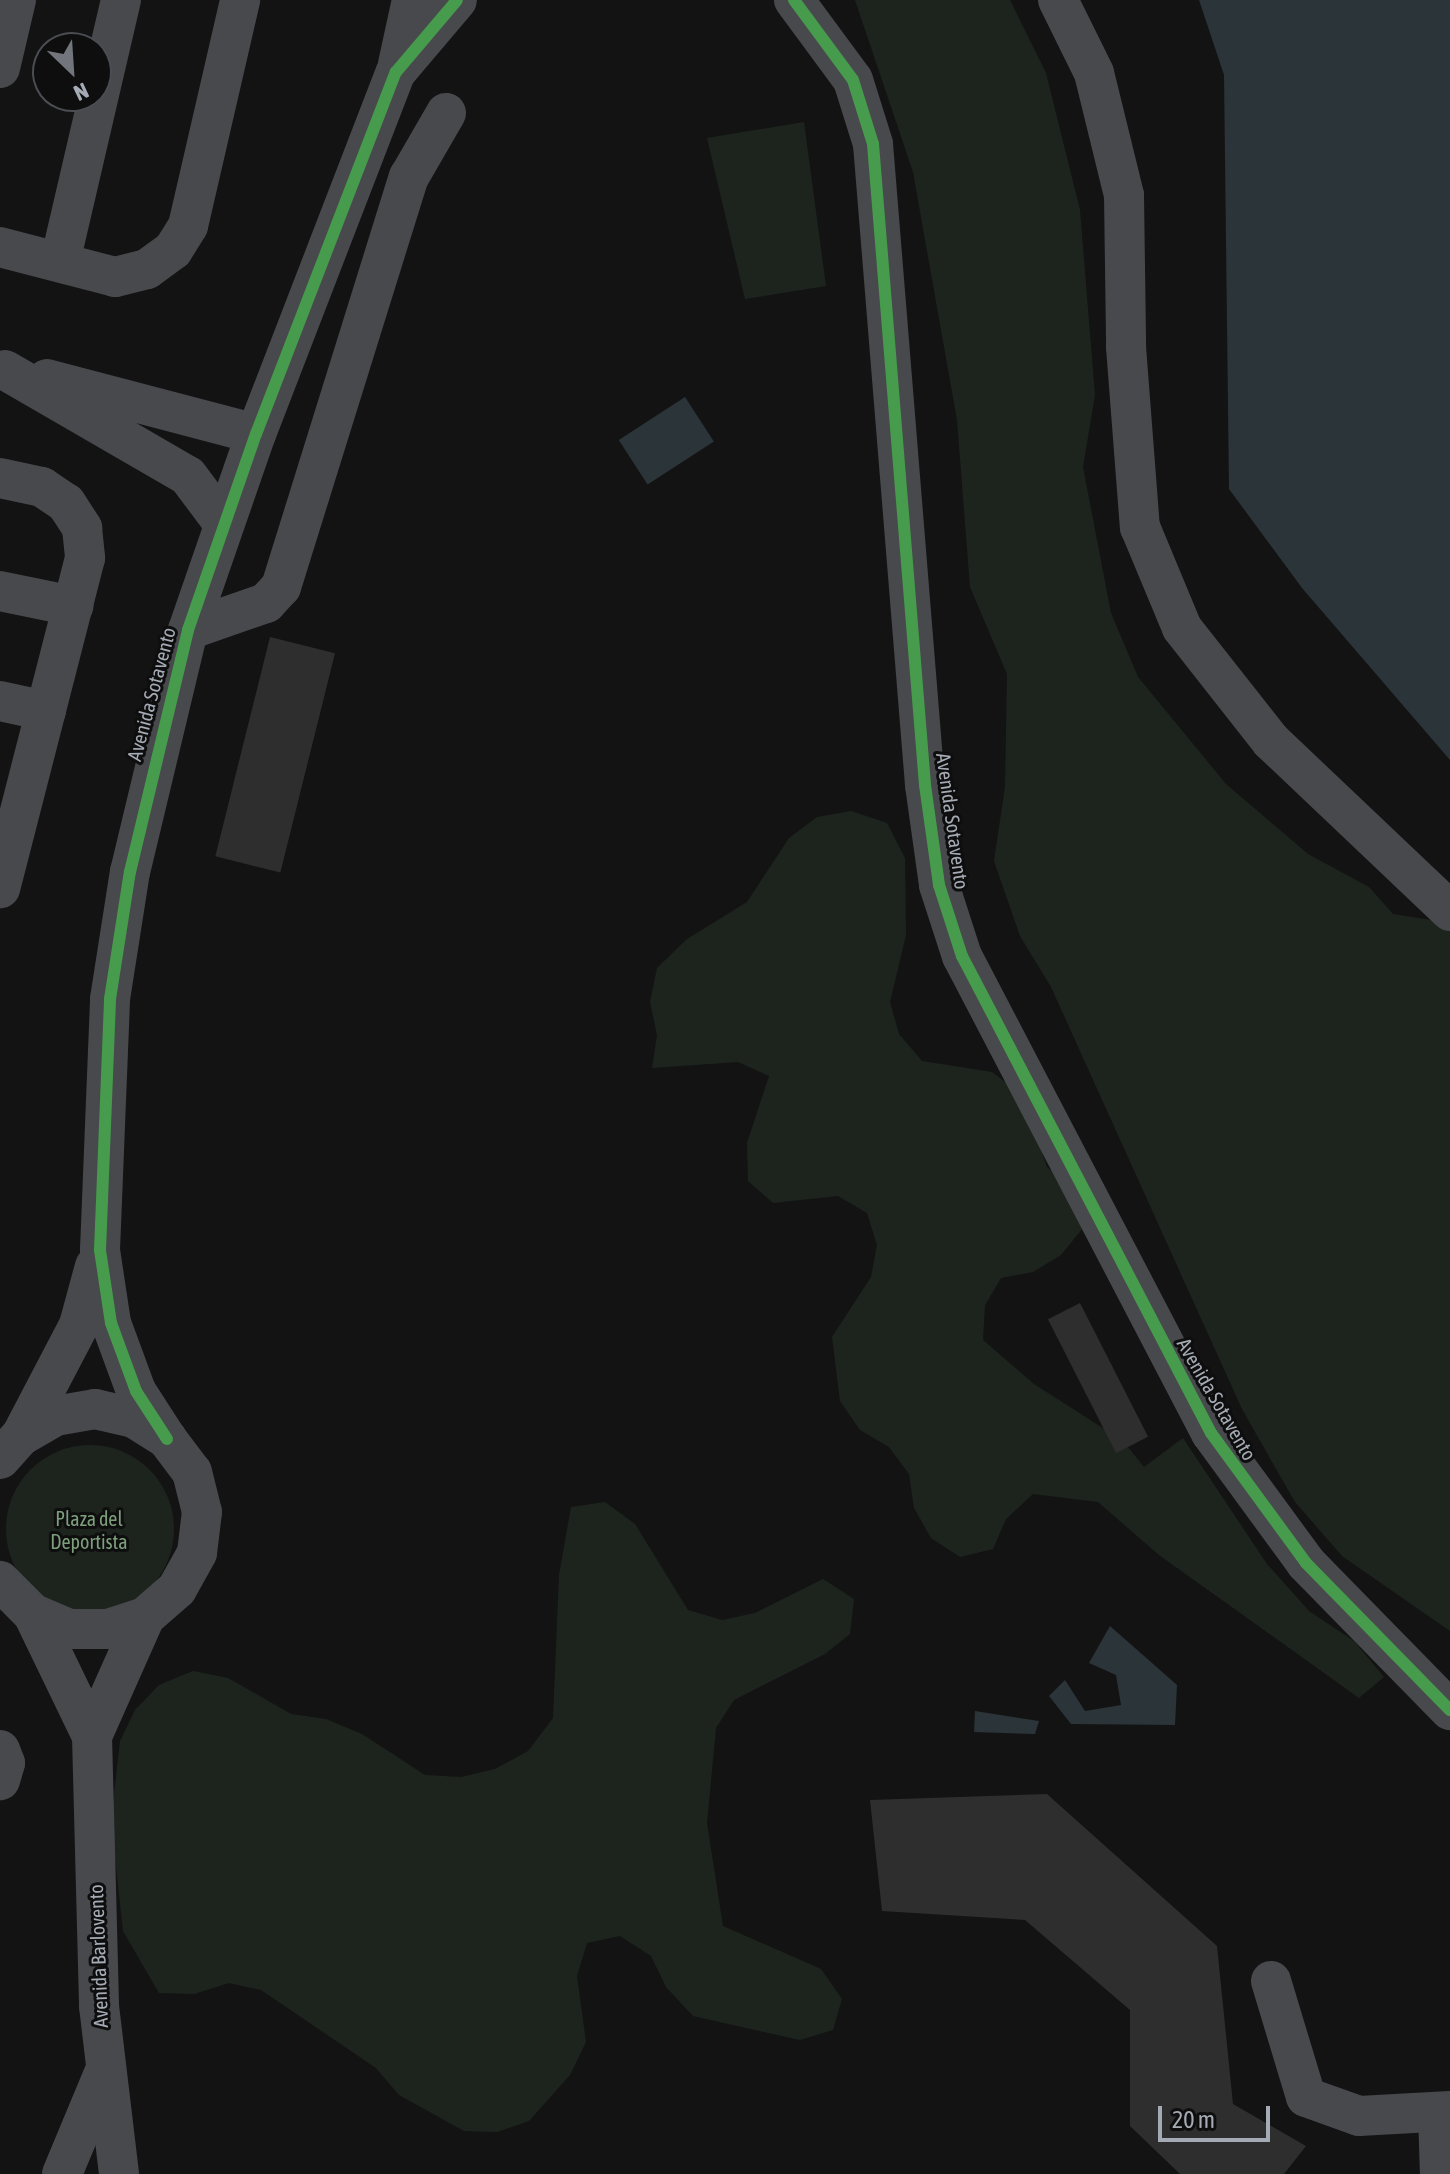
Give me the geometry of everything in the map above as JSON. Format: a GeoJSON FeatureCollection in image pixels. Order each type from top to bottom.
{"type":"FeatureCollection","features":[{"type":"Feature","properties":{"kind":"street"},"geometry":{"type":"LineString","coordinates":[[0,68],[16,0]]}},
{"type":"Feature","properties":{"kind":"street"},"geometry":{"type":"LineString","coordinates":[[60,262],[121,0]]}},
{"type":"Feature","properties":{"kind":"street"},"geometry":{"type":"LineString","coordinates":[[0,247],[115,277],[147,269],[173,250],[188,226],[240,0]]}},
{"type":"Feature","properties":{"kind":"street"},"geometry":{"type":"LineString","coordinates":[[396,72],[412,0]]}},
{"type":"Feature","properties":{"kind":"street","name":"Avenida Sotavento"},"geometry":{"type":"LineString","coordinates":[[145,1617],[177,1589],[197,1553],[200,1526],[192,1472],[136,1391],[111,1323],[100,1250],[110,999],[150,778],[188,630],[223,523],[396,72],[457,0]]}},
{"type":"Feature","properties":{"kind":"street","name":"Avenida Sotavento"},"geometry":{"type":"LineString","coordinates":[[794,0],[853,80],[873,144],[925,785],[939,885],[962,956],[1211,1433],[1306,1563],[1450,1710]]}},
{"type":"Feature","properties":{"kind":"street"},"geometry":{"type":"LineString","coordinates":[[1058,0],[1094,73],[1124,195],[1126,347],[1140,527],[1176,613],[1271,741],[1450,911]]}},
{"type":"Feature","properties":{"kind":"street"},"geometry":{"type":"LineString","coordinates":[[188,630],[266,603],[281,587],[409,177],[446,113]]}},
{"type":"Feature","properties":{"kind":"street"},"geometry":{"type":"LineString","coordinates":[[2,369],[148,401],[256,434]]}},
{"type":"Feature","properties":{"kind":"street"},"geometry":{"type":"LineString","coordinates":[[2,369],[188,476],[223,523]]}},
{"type":"Feature","properties":{"kind":"street"},"geometry":{"type":"LineString","coordinates":[[0,478],[42,487],[66,503],[82,528],[85,558],[46,711],[10,812],[0,888]]}},
{"type":"Feature","properties":{"kind":"street"},"geometry":{"type":"LineString","coordinates":[[0,591],[73,606]]}},
{"type":"Feature","properties":{"kind":"street"},"geometry":{"type":"LineString","coordinates":[[0,701],[46,711]]}},
{"type":"Feature","properties":{"kind":"street","name":"Avenida Sotavento"},"geometry":{"type":"LineString","coordinates":[[10,1447],[79,1325],[100,1250]]}},
{"type":"Feature","properties":{"kind":"street"},"geometry":{"type":"LineString","coordinates":[[10,1447],[55,1416],[95,1409],[134,1418],[167,1439]]}},
{"type":"Feature","properties":{"kind":"street"},"geometry":{"type":"LineString","coordinates":[[12,1597],[69,1629],[108,1629],[145,1617]]}},
{"type":"Feature","properties":{"kind":"street","name":"Avenida Barlovento"},"geometry":{"type":"LineString","coordinates":[[12,1597],[92,1736]]}},
{"type":"Feature","properties":{"kind":"street","name":"Avenida Barlovento"},"geometry":{"type":"LineString","coordinates":[[119,2174],[104,2073],[92,1736],[145,1617]]}},
{"type":"Feature","properties":{"kind":"street"},"geometry":{"type":"LineString","coordinates":[[0,1750],[5,1763],[0,1780]]}},
{"type":"Feature","properties":{"kind":"street"},"geometry":{"type":"LineString","coordinates":[[1271,1981],[1306,2097],[1359,2116],[1444,2112],[1440,2174]]}},
{"type":"Feature","properties":{"kind":"street"},"geometry":{"type":"LineString","coordinates":[[62,2174],[104,2073]]}},
{"type":"Feature","properties":{"kind":"green space"},"geometry":{"type":"Polygon","coordinates":[[[855,0],[1010,0],[1046,73],[1080,210],[1095,395],[1083,467],[1111,613],[1138,677],[1226,784],[1308,854],[1369,887],[1393,914],[1450,923],[1450,1631],[1342,1556],[1295,1502],[1242,1409],[1051,987],[1020,936],[994,861],[1005,787],[1007,674],[970,587],[957,420],[913,172],[855,0]]]}},
{"type":"Feature","properties":{"kind":"green space"},"geometry":{"type":"Polygon","coordinates":[[[804,122],[826,286],[745,299],[707,138],[804,122]]]}},
{"type":"Feature","properties":{"kind":"green space"},"geometry":{"type":"Polygon","coordinates":[[[851,811],[887,823],[905,858],[906,935],[890,1002],[899,1034],[922,1061],[992,1072],[1021,1094],[1047,1167],[1076,1192],[1082,1229],[1061,1255],[1033,1272],[1001,1278],[985,1305],[983,1340],[1034,1384],[1123,1441],[1144,1467],[1183,1438],[1267,1564],[1309,1611],[1354,1641],[1384,1677],[1359,1698],[1159,1555],[1098,1502],[1033,1494],[1006,1519],[993,1549],[960,1557],[931,1538],[914,1508],[909,1474],[889,1447],[860,1430],[840,1401],[832,1337],[871,1277],[877,1245],[867,1213],[838,1196],[773,1203],[748,1181],[747,1143],[769,1076],[738,1062],[652,1068],[657,1035],[650,1002],[657,968],[687,939],[747,902],[789,838],[817,817],[851,811]]]}},
{"type":"Feature","properties":{"kind":"green space","name":"Plaza del Deportista"},"geometry":{"type":"Polygon","coordinates":[[[90,1445],[122,1452],[149,1470],[167,1497],[174,1529],[167,1561],[149,1588],[122,1606],[90,1613],[58,1606],[31,1588],[13,1561],[6,1529],[13,1497],[31,1470],[58,1452],[90,1445]]]}},
{"type":"Feature","properties":{"kind":"green space"},"geometry":{"type":"Polygon","coordinates":[[[605,1502],[635,1524],[688,1610],[722,1620],[755,1613],[823,1579],[854,1599],[850,1634],[825,1654],[734,1700],[716,1728],[707,1823],[723,1926],[821,1969],[842,1999],[833,2030],[800,2040],[693,2016],[666,1987],[651,1956],[620,1936],[587,1943],[577,1976],[586,2042],[570,2075],[529,2121],[497,2132],[464,2131],[399,2095],[376,2068],[261,1990],[229,1983],[194,1994],[159,1993],[123,1931],[111,1821],[120,1741],[135,1710],[159,1685],[193,1671],[228,1678],[291,1714],[326,1719],[362,1734],[425,1775],[461,1777],[495,1769],[528,1751],[553,1718],[559,1575],[571,1507],[605,1502]]]}},
{"type":"Feature","properties":{"kind":"shaded area"},"geometry":{"type":"Polygon","coordinates":[[[1199,0],[1450,0],[1450,760],[1302,588],[1229,489],[1224,75],[1199,0]]]}},
{"type":"Feature","properties":{"kind":"shaded area"},"geometry":{"type":"Polygon","coordinates":[[[685,397],[714,441],[648,484],[619,440],[685,397]]]}},
{"type":"Feature","properties":{"kind":"shaded area"},"geometry":{"type":"Polygon","coordinates":[[[1110,1626],[1177,1685],[1175,1725],[1071,1724],[1049,1696],[1065,1680],[1085,1711],[1121,1705],[1116,1675],[1089,1663],[1110,1626]]]}},
{"type":"Feature","properties":{"kind":"shaded area"},"geometry":{"type":"Polygon","coordinates":[[[975,1711],[1039,1721],[1035,1734],[974,1732],[975,1711]]]}},
{"type":"Feature","properties":{"kind":"building"},"geometry":{"type":"Polygon","coordinates":[[[270,637],[335,653],[280,872],[215,856],[270,637]]]}},
{"type":"Feature","properties":{"kind":"building"},"geometry":{"type":"Polygon","coordinates":[[[1080,1303],[1148,1437],[1116,1453],[1048,1319],[1080,1303]]]}},
{"type":"Feature","properties":{"kind":"building"},"geometry":{"type":"Polygon","coordinates":[[[1047,1794],[1217,1946],[1233,2104],[1306,2146],[1284,2174],[1180,2174],[1130,2126],[1130,2010],[1025,1920],[882,1911],[870,1800],[1047,1794]]]}},
{"type":"Feature","properties":{"kind":"cycle path"},"geometry":{"type":"LineString","coordinates":[[167,1439],[136,1391],[111,1323],[100,1250],[110,999],[130,872],[188,630],[256,434],[396,72],[457,0]]}},
{"type":"Feature","properties":{"kind":"cycle path"},"geometry":{"type":"LineString","coordinates":[[794,0],[853,80],[873,144],[925,785],[939,885],[962,956],[1211,1433],[1306,1563],[1450,1710]]}}]}
